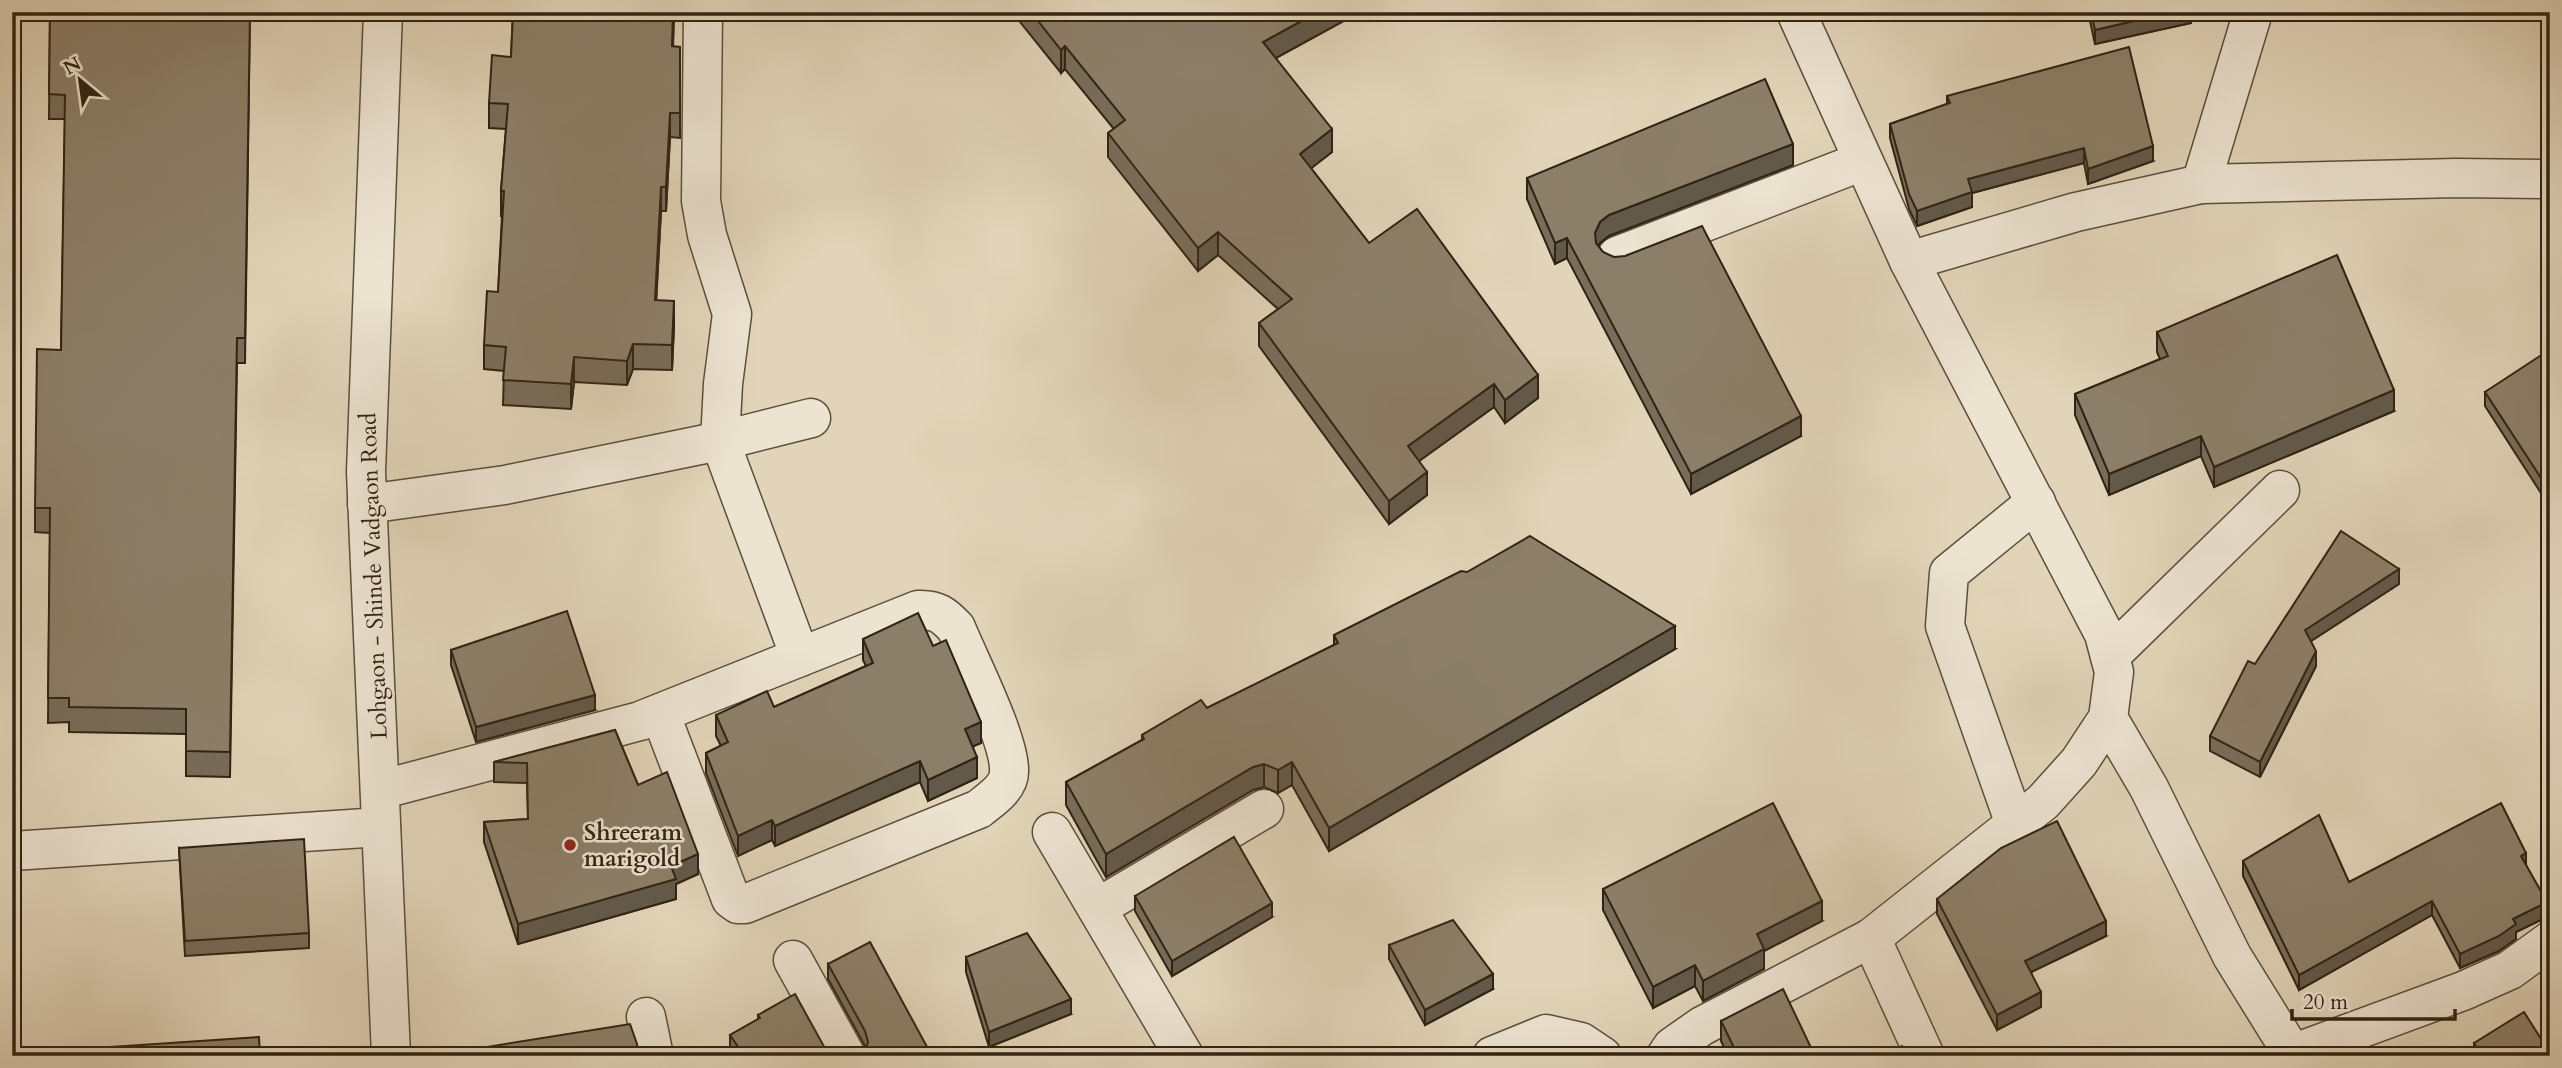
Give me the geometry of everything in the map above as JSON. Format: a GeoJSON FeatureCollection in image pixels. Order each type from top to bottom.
{"type":"FeatureCollection","features":[{"type":"Feature","properties":{"kind":"street","name":"Lohgaon - Shinde Vadgaon Road"},"geometry":{"type":"LineString","coordinates":[[383,12],[367,444],[391,1056]]}},
{"type":"Feature","properties":{"kind":"street"},"geometry":{"type":"LineString","coordinates":[[703,12],[701,201],[707,235],[732,314],[723,384],[720,441],[800,657]]}},
{"type":"Feature","properties":{"kind":"street"},"geometry":{"type":"LineString","coordinates":[[1666,1056],[1672,1047],[1702,1026],[1871,938],[2043,802],[2070,772],[2108,719],[2114,672],[2104,634],[1909,261],[1796,12]]}},
{"type":"Feature","properties":{"kind":"street"},"geometry":{"type":"LineString","coordinates":[[2201,184],[2253,12]]}},
{"type":"Feature","properties":{"kind":"street"},"geometry":{"type":"LineString","coordinates":[[1617,256],[1863,161]]}},
{"type":"Feature","properties":{"kind":"street"},"geometry":{"type":"LineString","coordinates":[[1909,261],[2077,212],[2201,184],[2456,178],[2550,179]]}},
{"type":"Feature","properties":{"kind":"street"},"geometry":{"type":"LineString","coordinates":[[368,505],[505,485],[720,441],[811,418]]}},
{"type":"Feature","properties":{"kind":"street"},"geometry":{"type":"LineString","coordinates":[[2110,656],[2280,490]]}},
{"type":"Feature","properties":{"kind":"street"},"geometry":{"type":"LineString","coordinates":[[2015,824],[1945,626],[1950,573],[2036,502]]}},
{"type":"Feature","properties":{"kind":"street"},"geometry":{"type":"LineString","coordinates":[[12,851],[381,808],[640,722],[660,713],[918,610],[931,609],[945,616],[956,628],[1006,748],[1010,774],[998,794],[979,809],[738,904],[731,899],[660,713]]}},
{"type":"Feature","properties":{"kind":"street"},"geometry":{"type":"LineString","coordinates":[[2108,719],[2149,788],[2232,956],[2293,1055],[2463,991],[2511,970],[2550,941]]}},
{"type":"Feature","properties":{"kind":"street"},"geometry":{"type":"LineString","coordinates":[[1097,908],[1264,809]]}},
{"type":"Feature","properties":{"kind":"street"},"geometry":{"type":"LineString","coordinates":[[1052,832],[1184,1056]]}},
{"type":"Feature","properties":{"kind":"street"},"geometry":{"type":"LineString","coordinates":[[1871,938],[1925,1056]]}},
{"type":"Feature","properties":{"kind":"street"},"geometry":{"type":"LineString","coordinates":[[793,960],[846,1056]]}},
{"type":"Feature","properties":{"kind":"street"},"geometry":{"type":"LineString","coordinates":[[646,1017],[654,1056]]}},
{"type":"Feature","properties":{"kind":"street"},"geometry":{"type":"LineString","coordinates":[[1492,1056],[1546,1034],[1581,1042],[1602,1056]]}},
{"type":"Feature","properties":{"kind":"building"},"geometry":{"type":"Polygon","coordinates":[[[50,12],[250,12],[245,338],[237,338],[230,752],[186,751],[186,709],[69,707],[69,698],[48,698],[50,508],[35,508],[37,349],[61,350],[65,95],[49,94],[50,12]]]}},
{"type":"Feature","properties":{"kind":"building"},"geometry":{"type":"Polygon","coordinates":[[[513,12],[673,12],[672,46],[680,47],[680,113],[670,113],[666,187],[661,187],[655,300],[674,301],[672,345],[633,344],[627,361],[574,357],[571,384],[503,380],[506,347],[484,345],[487,291],[498,292],[504,191],[501,191],[508,104],[489,103],[492,55],[511,57],[513,12]]]}},
{"type":"Feature","properties":{"kind":"building"},"geometry":{"type":"Polygon","coordinates":[[[1031,12],[1318,12],[1263,42],[1332,129],[1300,154],[1369,243],[1417,209],[1538,375],[1505,400],[1494,384],[1408,446],[1427,472],[1389,501],[1259,323],[1292,299],[1218,232],[1198,248],[1108,133],[1125,120],[1065,46],[1061,50],[1031,12]]]}},
{"type":"Feature","properties":{"kind":"building"},"geometry":{"type":"Polygon","coordinates":[[[2091,12],[2172,12],[2095,30],[2091,12]]]}},
{"type":"Feature","properties":{"kind":"building"},"geometry":{"type":"Polygon","coordinates":[[[2129,47],[2153,146],[2088,169],[2084,148],[1968,179],[1972,192],[1917,211],[1909,194],[1890,124],[1950,103],[1947,96],[2129,47]]]}},
{"type":"Feature","properties":{"kind":"building"},"geometry":{"type":"Polygon","coordinates":[[[1765,79],[1793,144],[1609,215],[1600,222],[1595,233],[1596,243],[1603,252],[1614,257],[1625,256],[1702,226],[1801,416],[1691,474],[1567,238],[1555,243],[1527,178],[1765,79]]]}},
{"type":"Feature","properties":{"kind":"building"},"geometry":{"type":"Polygon","coordinates":[[[2337,255],[2394,390],[2214,467],[2201,436],[2109,474],[2075,394],[2168,356],[2157,332],[2337,255]]]}},
{"type":"Feature","properties":{"kind":"building"},"geometry":{"type":"Polygon","coordinates":[[[2543,354],[2550,365],[2550,472],[2541,478],[2485,392],[2543,354]]]}},
{"type":"Feature","properties":{"kind":"building"},"geometry":{"type":"Polygon","coordinates":[[[2341,531],[2399,569],[2305,630],[2316,651],[2260,762],[2210,736],[2248,661],[2255,664],[2341,531]]]}},
{"type":"Feature","properties":{"kind":"building"},"geometry":{"type":"Polygon","coordinates":[[[1530,536],[1675,626],[1329,828],[1292,762],[1278,770],[1264,764],[1253,767],[1106,854],[1066,782],[1144,739],[1142,735],[1201,700],[1207,708],[1338,643],[1334,635],[1461,571],[1467,572],[1530,536]]]}},
{"type":"Feature","properties":{"kind":"building"},"geometry":{"type":"Polygon","coordinates":[[[567,611],[595,695],[476,727],[451,650],[567,611]]]}},
{"type":"Feature","properties":{"kind":"building"},"geometry":{"type":"Polygon","coordinates":[[[918,613],[933,646],[946,640],[981,722],[965,729],[977,757],[928,780],[920,761],[775,826],[772,820],[738,836],[706,753],[728,742],[716,715],[767,691],[774,707],[873,663],[863,639],[918,613]]]}},
{"type":"Feature","properties":{"kind":"building","name":"Shreeram marigold"},"geometry":{"type":"Polygon","coordinates":[[[615,730],[638,785],[667,772],[698,854],[671,866],[676,879],[518,924],[484,822],[528,819],[527,763],[494,762],[615,730]]]}},
{"type":"Feature","properties":{"kind":"building"},"geometry":{"type":"Polygon","coordinates":[[[1773,803],[1822,901],[1757,934],[1764,949],[1703,981],[1695,965],[1653,987],[1603,889],[1773,803]]]}},
{"type":"Feature","properties":{"kind":"building"},"geometry":{"type":"Polygon","coordinates":[[[2501,803],[2526,853],[2521,856],[2547,902],[2513,919],[2516,924],[2499,936],[2460,954],[2432,901],[2299,975],[2243,861],[2319,815],[2349,882],[2501,803]]]}},
{"type":"Feature","properties":{"kind":"building"},"geometry":{"type":"Polygon","coordinates":[[[2057,821],[2106,921],[2025,961],[2041,992],[1997,1015],[1937,899],[2001,848],[2057,821]]]}},
{"type":"Feature","properties":{"kind":"building"},"geometry":{"type":"Polygon","coordinates":[[[1234,837],[1272,903],[1172,961],[1135,896],[1234,837]]]}},
{"type":"Feature","properties":{"kind":"building"},"geometry":{"type":"Polygon","coordinates":[[[304,839],[309,933],[185,941],[179,848],[304,839]]]}},
{"type":"Feature","properties":{"kind":"building"},"geometry":{"type":"Polygon","coordinates":[[[12,907],[21,936],[12,938],[12,907]]]}},
{"type":"Feature","properties":{"kind":"building"},"geometry":{"type":"Polygon","coordinates":[[[1453,920],[1493,974],[1425,1010],[1389,945],[1453,920]]]}},
{"type":"Feature","properties":{"kind":"building"},"geometry":{"type":"Polygon","coordinates":[[[1027,933],[1071,999],[989,1032],[966,957],[1027,933]]]}},
{"type":"Feature","properties":{"kind":"building"},"geometry":{"type":"Polygon","coordinates":[[[870,942],[932,1056],[861,1056],[868,1042],[865,1031],[828,964],[870,942]]]}},
{"type":"Feature","properties":{"kind":"building"},"geometry":{"type":"Polygon","coordinates":[[[1783,989],[1815,1056],[1738,1056],[1721,1021],[1783,989]]]}},
{"type":"Feature","properties":{"kind":"building"},"geometry":{"type":"Polygon","coordinates":[[[795,994],[831,1056],[734,1056],[741,1051],[730,1035],[795,994]]]}},
{"type":"Feature","properties":{"kind":"building"},"geometry":{"type":"Polygon","coordinates":[[[2524,1012],[2550,1056],[2482,1056],[2474,1043],[2524,1012]]]}},
{"type":"Feature","properties":{"kind":"building"},"geometry":{"type":"Polygon","coordinates":[[[630,1024],[639,1056],[475,1056],[474,1049],[630,1024]]]}},
{"type":"Feature","properties":{"kind":"building"},"geometry":{"type":"Polygon","coordinates":[[[259,1037],[260,1056],[82,1056],[81,1049],[259,1037]]]}},
{"type":"Feature","properties":{"kind":"building"},"geometry":{"type":"Polygon","coordinates":[[[1902,1046],[1906,1056],[1879,1056],[1902,1046]]]}},
{"type":"Feature","properties":{"kind":"place","name":"Shreeram marigold"},"geometry":{"type":"Point","coordinates":[570,845]}}]}
